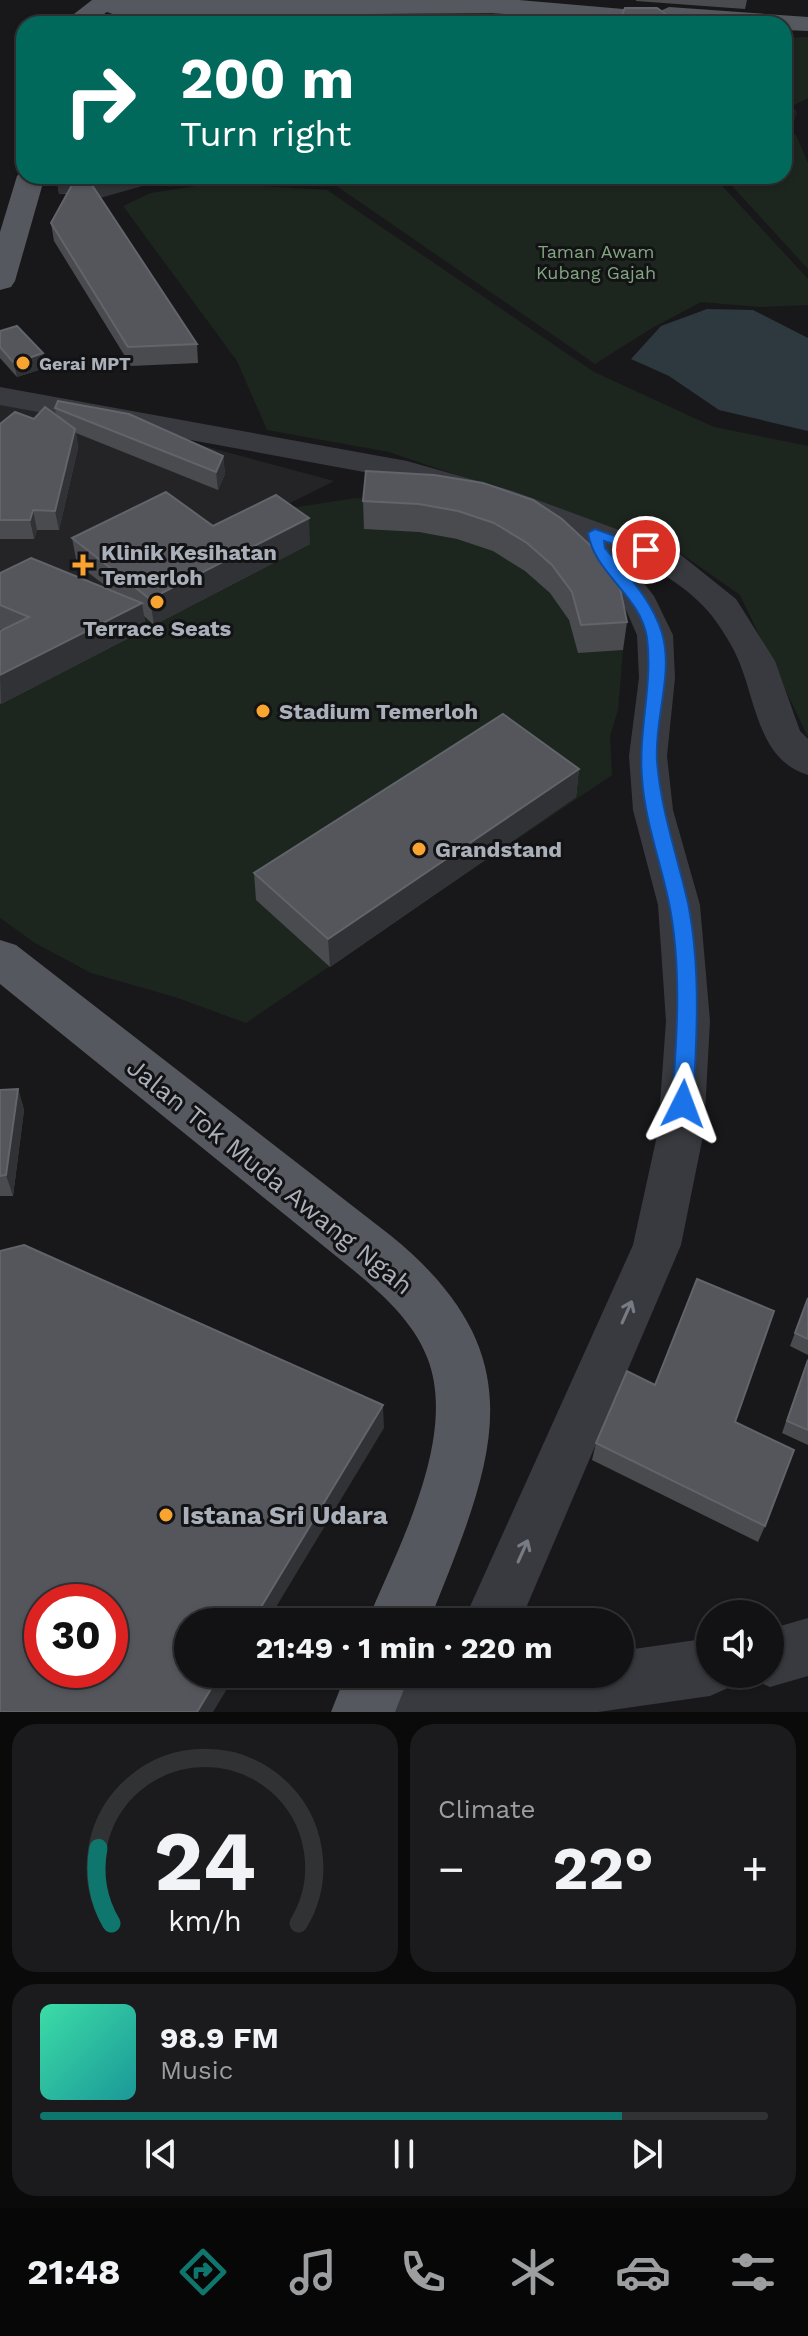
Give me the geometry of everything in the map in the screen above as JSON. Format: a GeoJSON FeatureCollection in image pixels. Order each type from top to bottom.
{"type":"FeatureCollection","features":[{"type":"Feature","properties":{"kind":"main road"},"geometry":{"type":"LineString","coordinates":[[523,0],[713,16]]}},
{"type":"Feature","properties":{"kind":"main road"},"geometry":{"type":"LineString","coordinates":[[96,16],[117,9],[383,5],[563,9],[626,16]]}},
{"type":"Feature","properties":{"kind":"main road"},"geometry":{"type":"LineString","coordinates":[[0,281],[29,184]]}},
{"type":"Feature","properties":{"kind":"main road","name":"Jalan Tok Muda Awang Ngah"},"geometry":{"type":"LineString","coordinates":[[0,958],[371,1252],[402,1278],[439,1322],[461,1372],[464,1427],[453,1480],[403,1608]]}},
{"type":"Feature","properties":{"kind":"main road"},"geometry":{"type":"LineString","coordinates":[[363,1712],[372,1688]]}},
{"type":"Feature","properties":{"kind":"street"},"geometry":{"type":"LineString","coordinates":[[0,396],[407,470],[502,498],[628,542],[664,558],[724,607],[757,661],[783,737],[808,762]]}},
{"type":"Feature","properties":{"kind":"street"},"geometry":{"type":"LineString","coordinates":[[497,1608],[657,1245],[681,1131],[688,1021],[679,905],[653,810],[648,756],[657,678],[655,635],[637,596],[598,548],[595,533]]}},
{"type":"Feature","properties":{"kind":"street"},"geometry":{"type":"LineString","coordinates":[[784,1656],[808,1647]]}},
{"type":"Feature","properties":{"kind":"street"},"geometry":{"type":"LineString","coordinates":[[396,1712],[461,1689],[696,1668]]}},
{"type":"Feature","properties":{"kind":"shaded area"},"geometry":{"type":"Polygon","coordinates":[[[707,309],[753,310],[808,338],[808,431],[719,410],[669,376],[631,359],[661,326],[707,309]]]}},
{"type":"Feature","properties":{"kind":"shaded area","name":"Klinik Kesihatan Temerloh"},"geometry":{"type":"Polygon","coordinates":[[[0,405],[107,420],[334,481],[0,648],[0,405]]]}},
{"type":"Feature","properties":{"kind":"green space"},"geometry":{"type":"Polygon","coordinates":[[[534,10],[590,16],[353,16],[534,10]]]}},
{"type":"Feature","properties":{"kind":"green space"},"geometry":{"type":"Polygon","coordinates":[[[808,37],[808,98],[792,106],[792,38],[808,37]]]}},
{"type":"Feature","properties":{"kind":"green space"},"geometry":{"type":"Polygon","coordinates":[[[792,106],[797,112],[792,125],[792,106]]]}},
{"type":"Feature","properties":{"kind":"green space"},"geometry":{"type":"Polygon","coordinates":[[[792,134],[796,135],[808,163],[808,269],[730,184],[792,184],[792,134]]]}},
{"type":"Feature","properties":{"kind":"green space"},"geometry":{"type":"Polygon","coordinates":[[[210,184],[327,190],[594,372],[714,427],[808,446],[808,737],[740,595],[676,550],[389,452],[267,430],[237,361],[123,206],[151,193],[210,184]]]}},
{"type":"Feature","properties":{"kind":"green space","name":"Taman Awam Kubang Gajah"},"geometry":{"type":"Polygon","coordinates":[[[334,184],[720,184],[808,279],[808,305],[760,307],[701,302],[595,364],[334,184]]]}},
{"type":"Feature","properties":{"kind":"green space"},"geometry":{"type":"Polygon","coordinates":[[[356,498],[433,502],[482,510],[623,650],[618,710],[610,736],[612,775],[246,1023],[178,998],[91,973],[35,943],[0,918],[0,654],[284,509],[356,498]]]}},
{"type":"Feature","properties":{"kind":"building"},"geometry":{"type":"Polygon","coordinates":[[[625,8],[657,8],[668,16],[621,16],[625,8]]]}},
{"type":"Feature","properties":{"kind":"building"},"geometry":{"type":"Polygon","coordinates":[[[73,184],[91,184],[197,344],[128,347],[51,223],[73,184]]]}},
{"type":"Feature","properties":{"kind":"building"},"geometry":{"type":"Polygon","coordinates":[[[17,326],[43,353],[14,363],[0,347],[0,331],[17,326]]]}},
{"type":"Feature","properties":{"kind":"building"},"geometry":{"type":"Polygon","coordinates":[[[58,401],[129,414],[223,456],[216,472],[55,408],[58,401]]]}},
{"type":"Feature","properties":{"kind":"building"},"geometry":{"type":"Polygon","coordinates":[[[45,407],[75,429],[55,511],[33,510],[30,520],[0,520],[0,424],[15,412],[34,419],[45,407]]]}},
{"type":"Feature","properties":{"kind":"building"},"geometry":{"type":"Polygon","coordinates":[[[366,471],[434,475],[483,483],[533,500],[562,519],[606,560],[620,588],[627,622],[581,625],[572,592],[552,565],[527,543],[494,523],[458,511],[419,504],[363,501],[366,471]]]}},
{"type":"Feature","properties":{"kind":"building"},"geometry":{"type":"Polygon","coordinates":[[[166,492],[213,526],[276,495],[309,518],[150,599],[72,538],[166,492]]]}},
{"type":"Feature","properties":{"kind":"building"},"geometry":{"type":"Polygon","coordinates":[[[31,558],[142,603],[0,675],[0,631],[29,617],[0,605],[0,573],[31,558]]]}},
{"type":"Feature","properties":{"kind":"building","name":"Grandstand"},"geometry":{"type":"Polygon","coordinates":[[[503,714],[579,769],[328,939],[254,873],[503,714]]]}},
{"type":"Feature","properties":{"kind":"building"},"geometry":{"type":"Polygon","coordinates":[[[18,1089],[6,1175],[0,1176],[0,1090],[18,1089]]]}},
{"type":"Feature","properties":{"kind":"building","name":"Istana Sri Udara"},"geometry":{"type":"Polygon","coordinates":[[[24,1245],[383,1405],[260,1608],[174,1608],[174,1688],[212,1688],[197,1712],[0,1712],[0,1251],[24,1245]]]}},
{"type":"Feature","properties":{"kind":"building"},"geometry":{"type":"Polygon","coordinates":[[[697,1279],[774,1311],[735,1422],[794,1450],[765,1526],[596,1443],[627,1371],[655,1385],[697,1279]]]}},
{"type":"Feature","properties":{"kind":"building"},"geometry":{"type":"Polygon","coordinates":[[[808,1298],[808,1339],[795,1333],[808,1298]]]}},
{"type":"Feature","properties":{"kind":"building"},"geometry":{"type":"Polygon","coordinates":[[[808,1360],[808,1430],[787,1421],[808,1360]]]}},
{"type":"Feature","properties":{"kind":"place","name":"Gerai MPT"},"geometry":{"type":"Point","coordinates":[23,363]}},
{"type":"Feature","properties":{"kind":"place","name":"Klinik Kesihatan Temerloh"},"geometry":{"type":"Point","coordinates":[83,565]}},
{"type":"Feature","properties":{"kind":"place","name":"Terrace Seats"},"geometry":{"type":"Point","coordinates":[157,602]}},
{"type":"Feature","properties":{"kind":"place","name":"Stadium Temerloh"},"geometry":{"type":"Point","coordinates":[263,711]}},
{"type":"Feature","properties":{"kind":"place","name":"Grandstand"},"geometry":{"type":"Point","coordinates":[419,849]}},
{"type":"Feature","properties":{"kind":"place","name":"Istana Sri Udara"},"geometry":{"type":"Point","coordinates":[166,1515]}},
{"type":"Feature","properties":{"kind":"route"},"geometry":{"type":"LineString","coordinates":[[646,550],[595,533],[598,548],[637,596],[655,635],[657,678],[648,756],[653,810],[679,905],[688,1021],[683,1104]]}}]}
